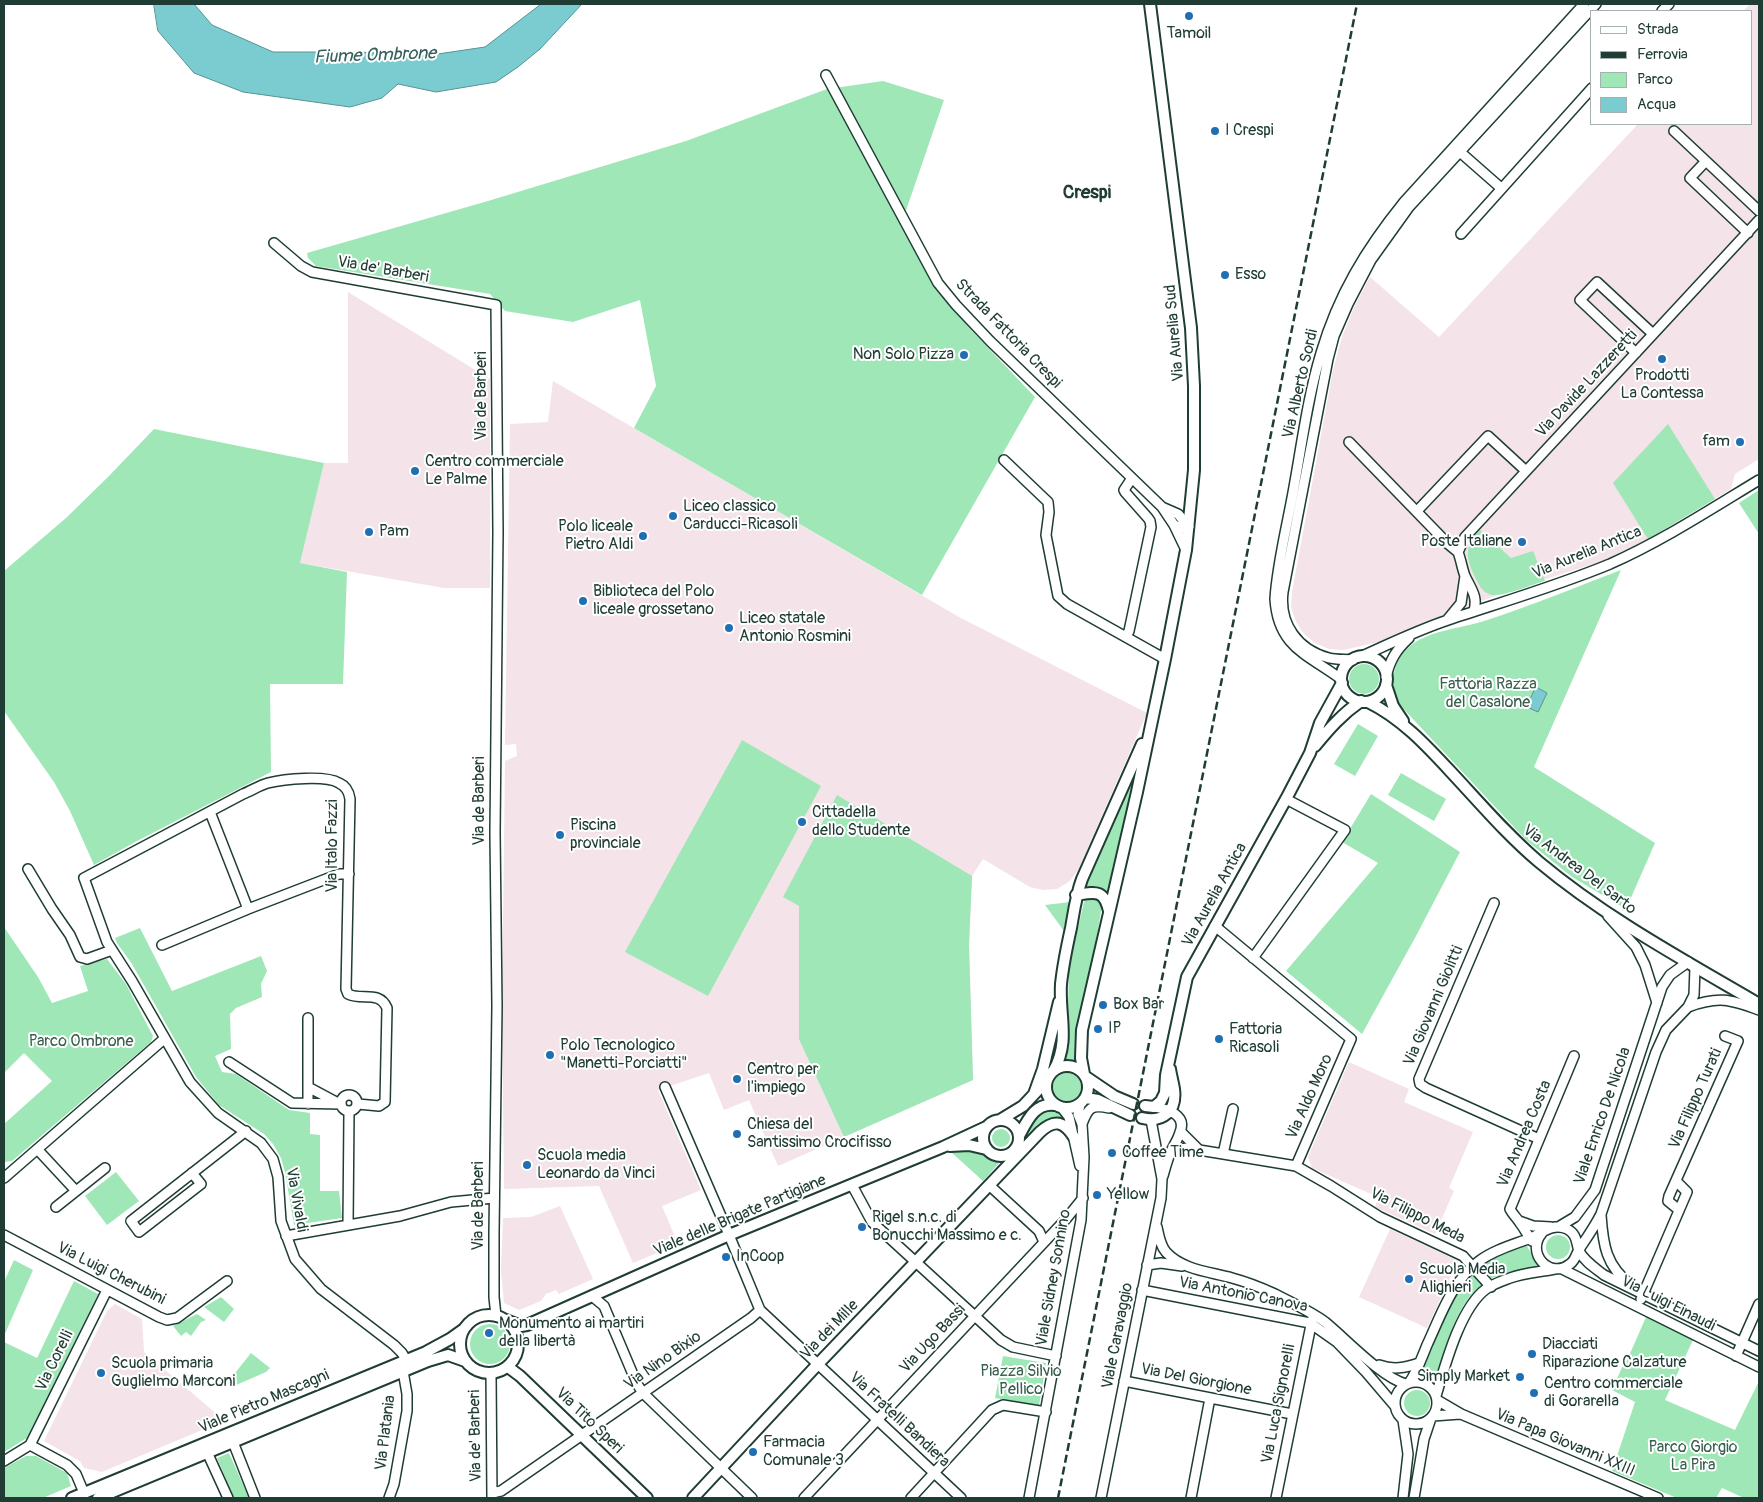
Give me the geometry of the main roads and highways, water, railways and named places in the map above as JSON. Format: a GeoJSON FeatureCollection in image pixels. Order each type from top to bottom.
{"type":"FeatureCollection","features":[{"type":"Feature","properties":{"kind":"main road","name":"Via Aurelia Sud"},"geometry":{"type":"LineString","coordinates":[[1150,4],[1191,328],[1195,444],[1186,550],[1152,718]]}},
{"type":"Feature","properties":{"kind":"main road","name":"Via Aurelia Antica"},"geometry":{"type":"LineString","coordinates":[[1150,1106],[1161,1101],[1165,1093],[1166,1075],[1187,977],[1310,753],[1320,722],[1341,681],[1344,668],[1356,658],[1367,657],[1376,660],[1383,668],[1386,681],[1378,697],[1346,712],[1332,725],[1310,753]]}},
{"type":"Feature","properties":{"kind":"main road"},"geometry":{"type":"LineString","coordinates":[[1341,681],[1348,695],[1364,702]]}},
{"type":"Feature","properties":{"kind":"main road","name":"Via Andrea Del Sarto"},"geometry":{"type":"LineString","coordinates":[[1386,681],[1393,706],[1408,728],[1510,836],[1539,862],[1599,907],[1691,965],[1759,1004]]}},
{"type":"Feature","properties":{"kind":"main road","name":"Via Andrea Del Sarto"},"geometry":{"type":"LineString","coordinates":[[1364,702],[1408,728]]}},
{"type":"Feature","properties":{"kind":"main road"},"geometry":{"type":"LineString","coordinates":[[1000,1120],[1023,1106],[1047,1080],[1061,1056],[1064,1037],[1061,996],[1076,895],[1152,718]]}},
{"type":"Feature","properties":{"kind":"main road"},"geometry":{"type":"LineString","coordinates":[[1083,1102],[1089,1090],[1081,1058],[1082,1030],[1137,792],[1152,718]]}},
{"type":"Feature","properties":{"kind":"main road"},"geometry":{"type":"LineString","coordinates":[[1076,895],[1089,892],[1098,894],[1107,901],[1109,911]]}},
{"type":"Feature","properties":{"kind":"main road"},"geometry":{"type":"LineString","coordinates":[[1034,1094],[1043,1069],[1055,1014],[1061,996]]}},
{"type":"Feature","properties":{"kind":"main road","name":"Via Aurelia Antica"},"geometry":{"type":"LineString","coordinates":[[1147,1119],[1160,1119],[1170,1111],[1175,1095],[1169,1061]]}},
{"type":"Feature","properties":{"kind":"main road"},"geometry":{"type":"LineString","coordinates":[[1054,1070],[1067,1066],[1077,1068],[1107,1092],[1132,1104]]}},
{"type":"Feature","properties":{"kind":"main road"},"geometry":{"type":"LineString","coordinates":[[1047,1080],[1047,1094],[1058,1106]]}},
{"type":"Feature","properties":{"kind":"main road"},"geometry":{"type":"LineString","coordinates":[[946,1146],[969,1145],[998,1156],[1007,1155],[1015,1150],[1019,1136],[1028,1119],[1038,1108],[1048,1104],[1073,1108],[1083,1102],[1098,1100],[1130,1115]]}},
{"type":"Feature","properties":{"kind":"main road"},"geometry":{"type":"LineString","coordinates":[[986,1150],[982,1138],[986,1127],[994,1121],[1005,1120],[1015,1126],[1019,1136]]}},
{"type":"Feature","properties":{"kind":"main road"},"geometry":{"type":"LineString","coordinates":[[990,1184],[1046,1126],[1057,1123],[1064,1125],[1074,1137]]}},
{"type":"Feature","properties":{"kind":"main road","name":"Viale delle Brigate Partigiane"},"geometry":{"type":"LineString","coordinates":[[506,1320],[521,1326],[527,1325],[729,1235],[946,1146],[986,1127]]}},
{"type":"Feature","properties":{"kind":"main road","name":"Via dei Mille"},"geometry":{"type":"LineString","coordinates":[[693,1498],[990,1184],[1007,1155]]}},
{"type":"Feature","properties":{"kind":"main road"},"geometry":{"type":"LineString","coordinates":[[489,1315],[506,1320],[516,1332],[519,1347],[514,1362],[503,1371],[491,1374],[479,1372],[465,1361],[462,1355],[460,1342],[464,1330],[474,1319],[489,1315]]}},
{"type":"Feature","properties":{"kind":"main road","name":"Viale Pietro Mascagni"},"geometry":{"type":"LineString","coordinates":[[72,1498],[439,1346],[464,1330]]}},
{"type":"Feature","properties":{"kind":"main road","name":"Viale Pietro Mascagni"},"geometry":{"type":"LineString","coordinates":[[98,1498],[403,1371],[444,1356],[454,1356],[465,1361]]}},
{"type":"Feature","properties":{"kind":"main road","name":"Via Tito Speri"},"geometry":{"type":"LineString","coordinates":[[508,1367],[520,1376],[647,1498]]}},
{"type":"Feature","properties":{"kind":"water","name":"Fiume Ombrone"},"geometry":{"type":"Polygon","coordinates":[[[154,4],[194,4],[212,25],[273,52],[360,52],[424,56],[485,47],[541,4],[582,4],[540,49],[496,82],[436,92],[398,84],[382,98],[350,107],[243,92],[194,73],[158,31],[154,4]]]}},
{"type":"Feature","properties":{"kind":"water"},"geometry":{"type":"Polygon","coordinates":[[[1536,687],[1547,693],[1538,712],[1527,707],[1536,687]]]}},
{"type":"Feature","properties":{"kind":"railway"},"geometry":{"type":"LineString","coordinates":[[1058,1498],[1357,4]]}},
{"type":"Feature","properties":{"kind":"place","name":"Tamoil"},"geometry":{"type":"Point","coordinates":[1189,16]}},
{"type":"Feature","properties":{"kind":"place","name":"I Crespi"},"geometry":{"type":"Point","coordinates":[1215,131]}},
{"type":"Feature","properties":{"kind":"place","name":"Esso"},"geometry":{"type":"Point","coordinates":[1225,275]}},
{"type":"Feature","properties":{"kind":"place","name":"Non Solo Pizza"},"geometry":{"type":"Point","coordinates":[964,355]}},
{"type":"Feature","properties":{"kind":"place","name":"Prodotti La Contessa"},"geometry":{"type":"Point","coordinates":[1662,359]}},
{"type":"Feature","properties":{"kind":"place","name":"fam"},"geometry":{"type":"Point","coordinates":[1740,442]}},
{"type":"Feature","properties":{"kind":"place","name":"Centro commerciale Le Palme"},"geometry":{"type":"Point","coordinates":[415,471]}},
{"type":"Feature","properties":{"kind":"place","name":"Liceo classico Carducci-Ricasoli"},"geometry":{"type":"Point","coordinates":[673,516]}},
{"type":"Feature","properties":{"kind":"place","name":"Pam"},"geometry":{"type":"Point","coordinates":[369,532]}},
{"type":"Feature","properties":{"kind":"place","name":"Polo liceale Pietro Aldi"},"geometry":{"type":"Point","coordinates":[643,536]}},
{"type":"Feature","properties":{"kind":"place","name":"Poste Italiane"},"geometry":{"type":"Point","coordinates":[1522,542]}},
{"type":"Feature","properties":{"kind":"place","name":"Biblioteca del Polo liceale grossetano"},"geometry":{"type":"Point","coordinates":[583,601]}},
{"type":"Feature","properties":{"kind":"place","name":"Liceo statale Antonio Rosmini"},"geometry":{"type":"Point","coordinates":[729,628]}},
{"type":"Feature","properties":{"kind":"place","name":"Cittadella dello Studente"},"geometry":{"type":"Point","coordinates":[802,822]}},
{"type":"Feature","properties":{"kind":"place","name":"Piscina provinciale"},"geometry":{"type":"Point","coordinates":[560,835]}},
{"type":"Feature","properties":{"kind":"place","name":"Box Bar"},"geometry":{"type":"Point","coordinates":[1103,1005]}},
{"type":"Feature","properties":{"kind":"place","name":"IP"},"geometry":{"type":"Point","coordinates":[1098,1029]}},
{"type":"Feature","properties":{"kind":"place","name":"Fattoria Ricasoli"},"geometry":{"type":"Point","coordinates":[1219,1039]}},
{"type":"Feature","properties":{"kind":"place","name":"Polo Tecnologico \"Manetti-Porciatti\""},"geometry":{"type":"Point","coordinates":[550,1055]}},
{"type":"Feature","properties":{"kind":"place","name":"Centro per l'impiego"},"geometry":{"type":"Point","coordinates":[737,1079]}},
{"type":"Feature","properties":{"kind":"place","name":"Chiesa del Santissimo Crocifisso"},"geometry":{"type":"Point","coordinates":[737,1134]}},
{"type":"Feature","properties":{"kind":"place","name":"Coffee Time"},"geometry":{"type":"Point","coordinates":[1112,1153]}},
{"type":"Feature","properties":{"kind":"place","name":"Scuola media Leonardo da Vinci"},"geometry":{"type":"Point","coordinates":[527,1165]}},
{"type":"Feature","properties":{"kind":"place","name":"Yellow"},"geometry":{"type":"Point","coordinates":[1097,1195]}},
{"type":"Feature","properties":{"kind":"place","name":"Rigel s.n.c. di Bonucchi Massimo e c."},"geometry":{"type":"Point","coordinates":[862,1227]}},
{"type":"Feature","properties":{"kind":"place","name":"InCoop"},"geometry":{"type":"Point","coordinates":[726,1257]}},
{"type":"Feature","properties":{"kind":"place","name":"Scuola Media Alighieri"},"geometry":{"type":"Point","coordinates":[1409,1279]}},
{"type":"Feature","properties":{"kind":"place","name":"Monumento ai martiri della libertà"},"geometry":{"type":"Point","coordinates":[489,1333]}},
{"type":"Feature","properties":{"kind":"place","name":"Diacciati Riparazione Calzature"},"geometry":{"type":"Point","coordinates":[1532,1354]}},
{"type":"Feature","properties":{"kind":"place","name":"Scuola primaria Guglielmo Marconi"},"geometry":{"type":"Point","coordinates":[101,1373]}},
{"type":"Feature","properties":{"kind":"place","name":"Simply Market"},"geometry":{"type":"Point","coordinates":[1520,1377]}},
{"type":"Feature","properties":{"kind":"place","name":"Centro commerciale di Gorarella"},"geometry":{"type":"Point","coordinates":[1534,1393]}},
{"type":"Feature","properties":{"kind":"place","name":"Farmacia Comunale 3"},"geometry":{"type":"Point","coordinates":[753,1452]}},
{"type":"Feature","properties":{"kind":"district","name":"Crespi"},"geometry":{"type":"Point","coordinates":[1087,193]}},
{"type":"Feature","properties":{"kind":"park label","name":"Fattoria Razza del Casalone"},"geometry":{"type":"Point","coordinates":[1488,694]}},
{"type":"Feature","properties":{"kind":"park label","name":"Parco Ombrone"},"geometry":{"type":"Point","coordinates":[81,1042]}},
{"type":"Feature","properties":{"kind":"park label","name":"Piazza Silvio Pellico"},"geometry":{"type":"Point","coordinates":[1021,1381]}},
{"type":"Feature","properties":{"kind":"park label","name":"Parco Giorgio La Pira"},"geometry":{"type":"Point","coordinates":[1693,1457]}}]}
